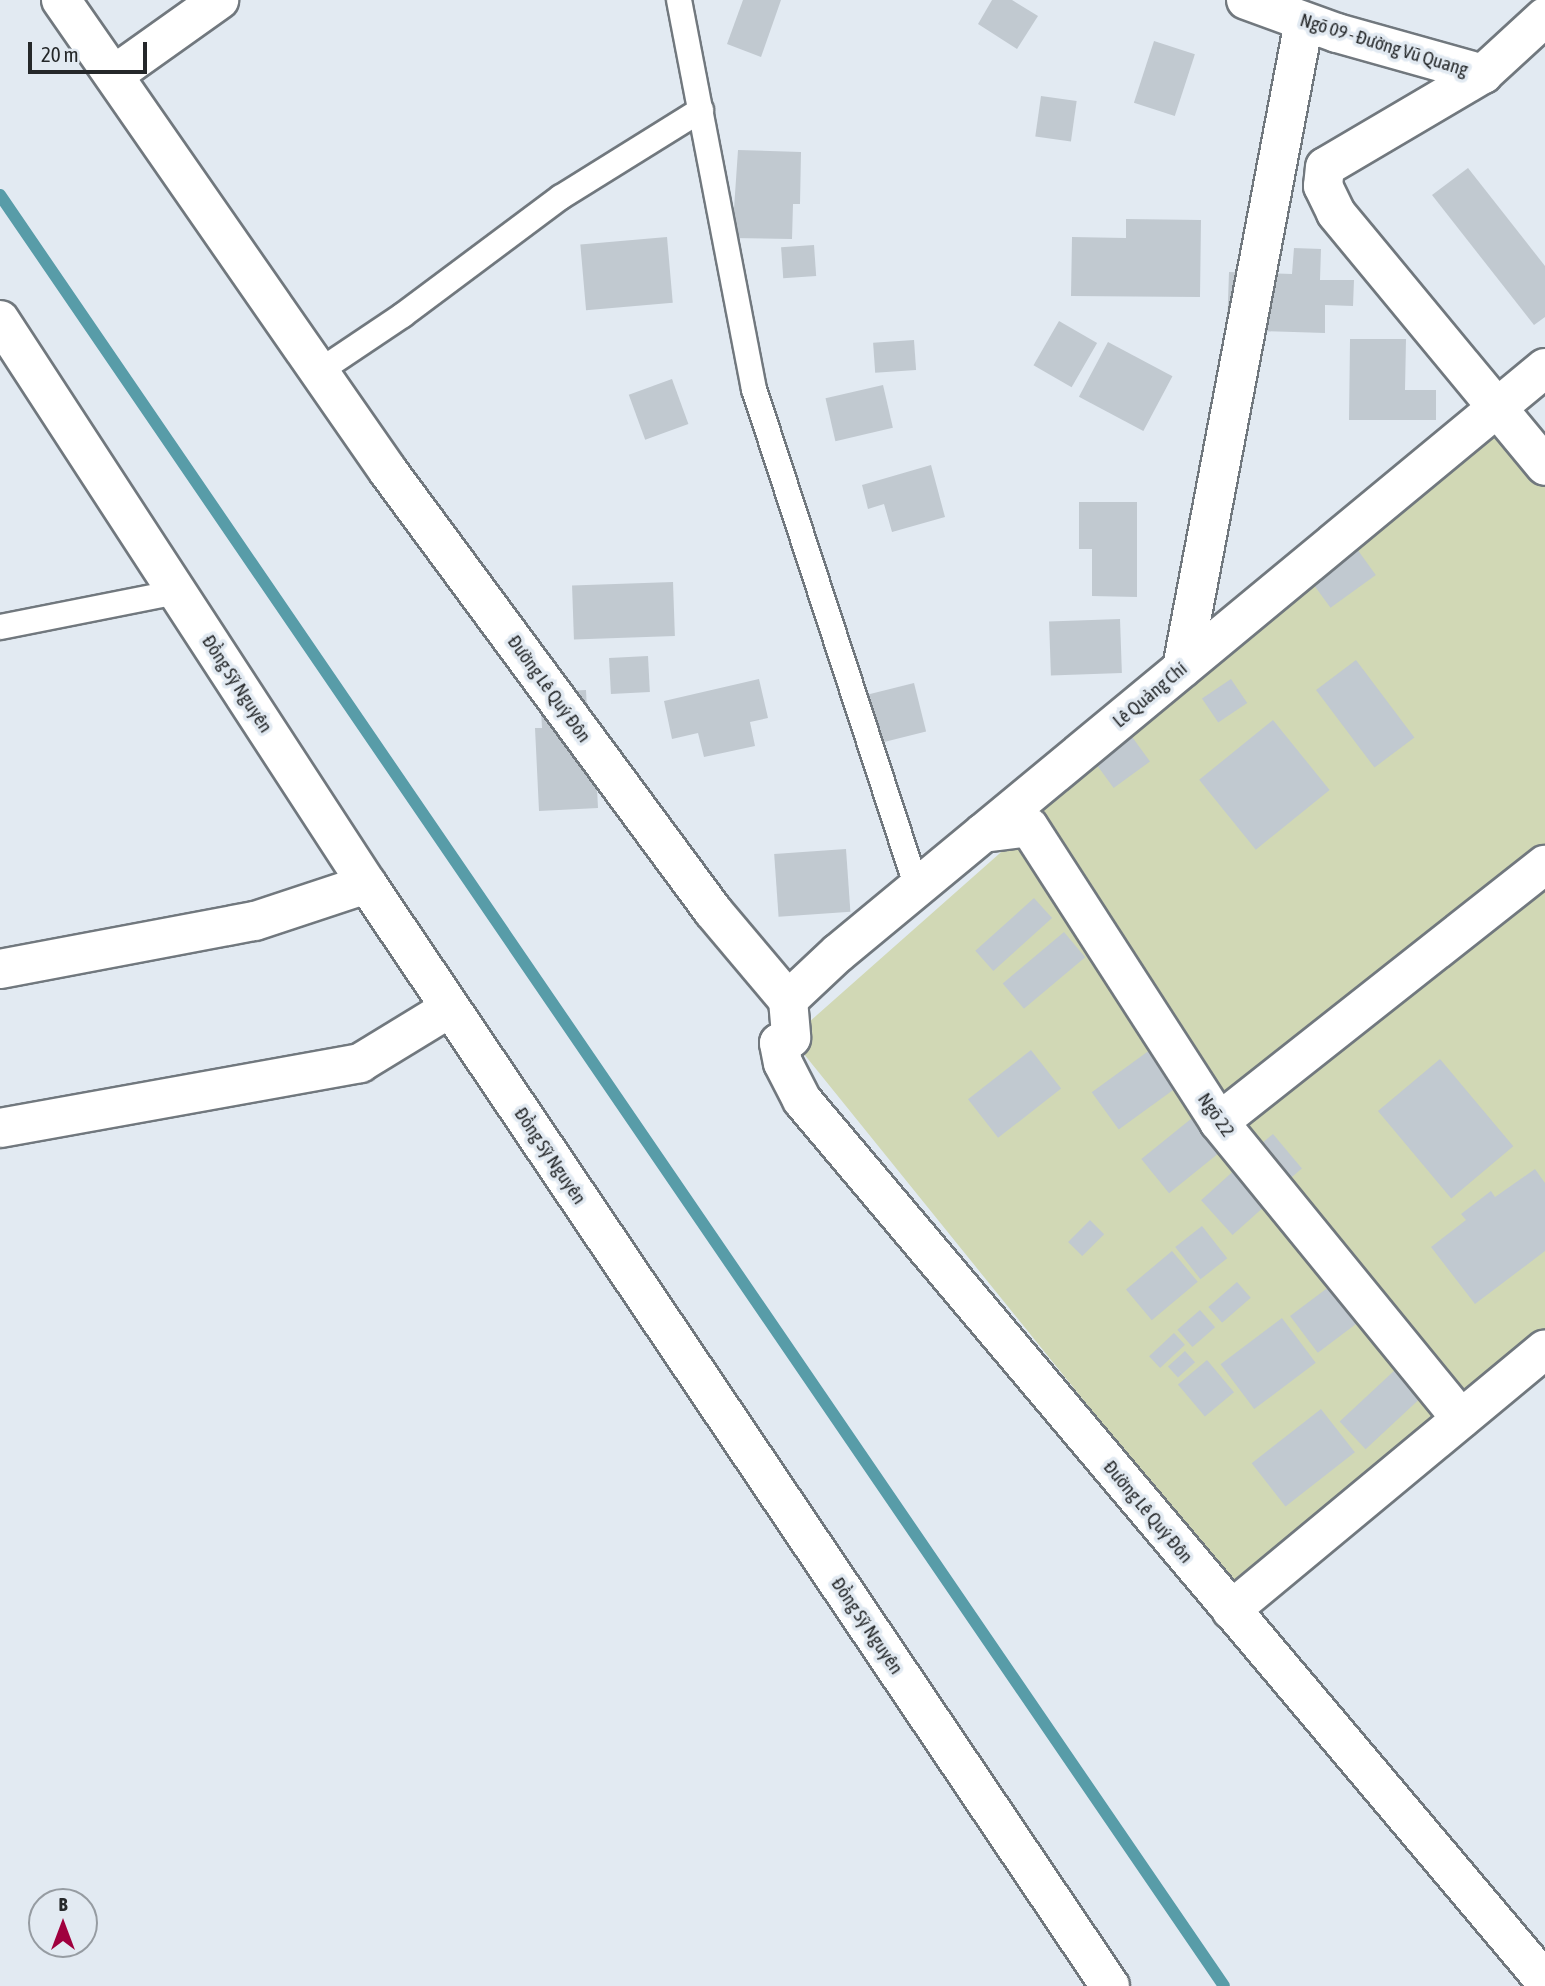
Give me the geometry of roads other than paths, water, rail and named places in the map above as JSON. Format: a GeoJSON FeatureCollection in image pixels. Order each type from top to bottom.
{"type":"FeatureCollection","features":[{"type":"Feature","properties":{"kind":"street","name":"Đường Lê Quý Đôn"},"geometry":{"type":"LineString","coordinates":[[61,0],[115,74],[318,372],[658,837],[788,1000],[792,1038],[779,1043],[783,1063],[802,1100],[1545,1980]]}},
{"type":"Feature","properties":{"kind":"street"},"geometry":{"type":"LineString","coordinates":[[115,74],[219,0]]}},
{"type":"Feature","properties":{"kind":"street","name":"Ngõ 09 - Đường Vũ Quang"},"geometry":{"type":"LineString","coordinates":[[1247,0],[1304,22],[1483,74]]}},
{"type":"Feature","properties":{"kind":"street"},"geometry":{"type":"LineString","coordinates":[[1545,17],[1483,74],[1325,167],[1323,186],[1336,213],[1545,466]]}},
{"type":"Feature","properties":{"kind":"street"},"geometry":{"type":"LineString","coordinates":[[1182,668],[1304,22]]}},
{"type":"Feature","properties":{"kind":"street","name":"Đồng Sỹ Nguyên"},"geometry":{"type":"LineString","coordinates":[[0,320],[367,884],[1110,1986]]}},
{"type":"Feature","properties":{"kind":"street","name":"Lê Quảng Chí"},"geometry":{"type":"LineString","coordinates":[[788,1000],[917,888],[1545,368]]}},
{"type":"Feature","properties":{"kind":"street","name":"Ngõ 22"},"geometry":{"type":"LineString","coordinates":[[983,833],[1029,827],[1219,1122],[1461,1419]]}},
{"type":"Feature","properties":{"kind":"street"},"geometry":{"type":"LineString","coordinates":[[1219,1122],[1545,865]]}},
{"type":"Feature","properties":{"kind":"street"},"geometry":{"type":"LineString","coordinates":[[0,968],[255,920],[367,884]]}},
{"type":"Feature","properties":{"kind":"street"},"geometry":{"type":"LineString","coordinates":[[0,1128],[360,1063],[450,1008]]}},
{"type":"Feature","properties":{"kind":"street"},"geometry":{"type":"LineString","coordinates":[[1231,1610],[1545,1349]]}},
{"type":"Feature","properties":{"kind":"lane"},"geometry":{"type":"LineString","coordinates":[[679,0],[754,389],[917,888]]}},
{"type":"Feature","properties":{"kind":"lane"},"geometry":{"type":"LineString","coordinates":[[318,372],[403,315],[561,197],[701,110]]}},
{"type":"Feature","properties":{"kind":"lane"},"geometry":{"type":"LineString","coordinates":[[0,627],[177,592]]}},
{"type":"Feature","properties":{"kind":"waterway"},"geometry":{"type":"LineString","coordinates":[[0,195],[1224,1986]]}}]}
